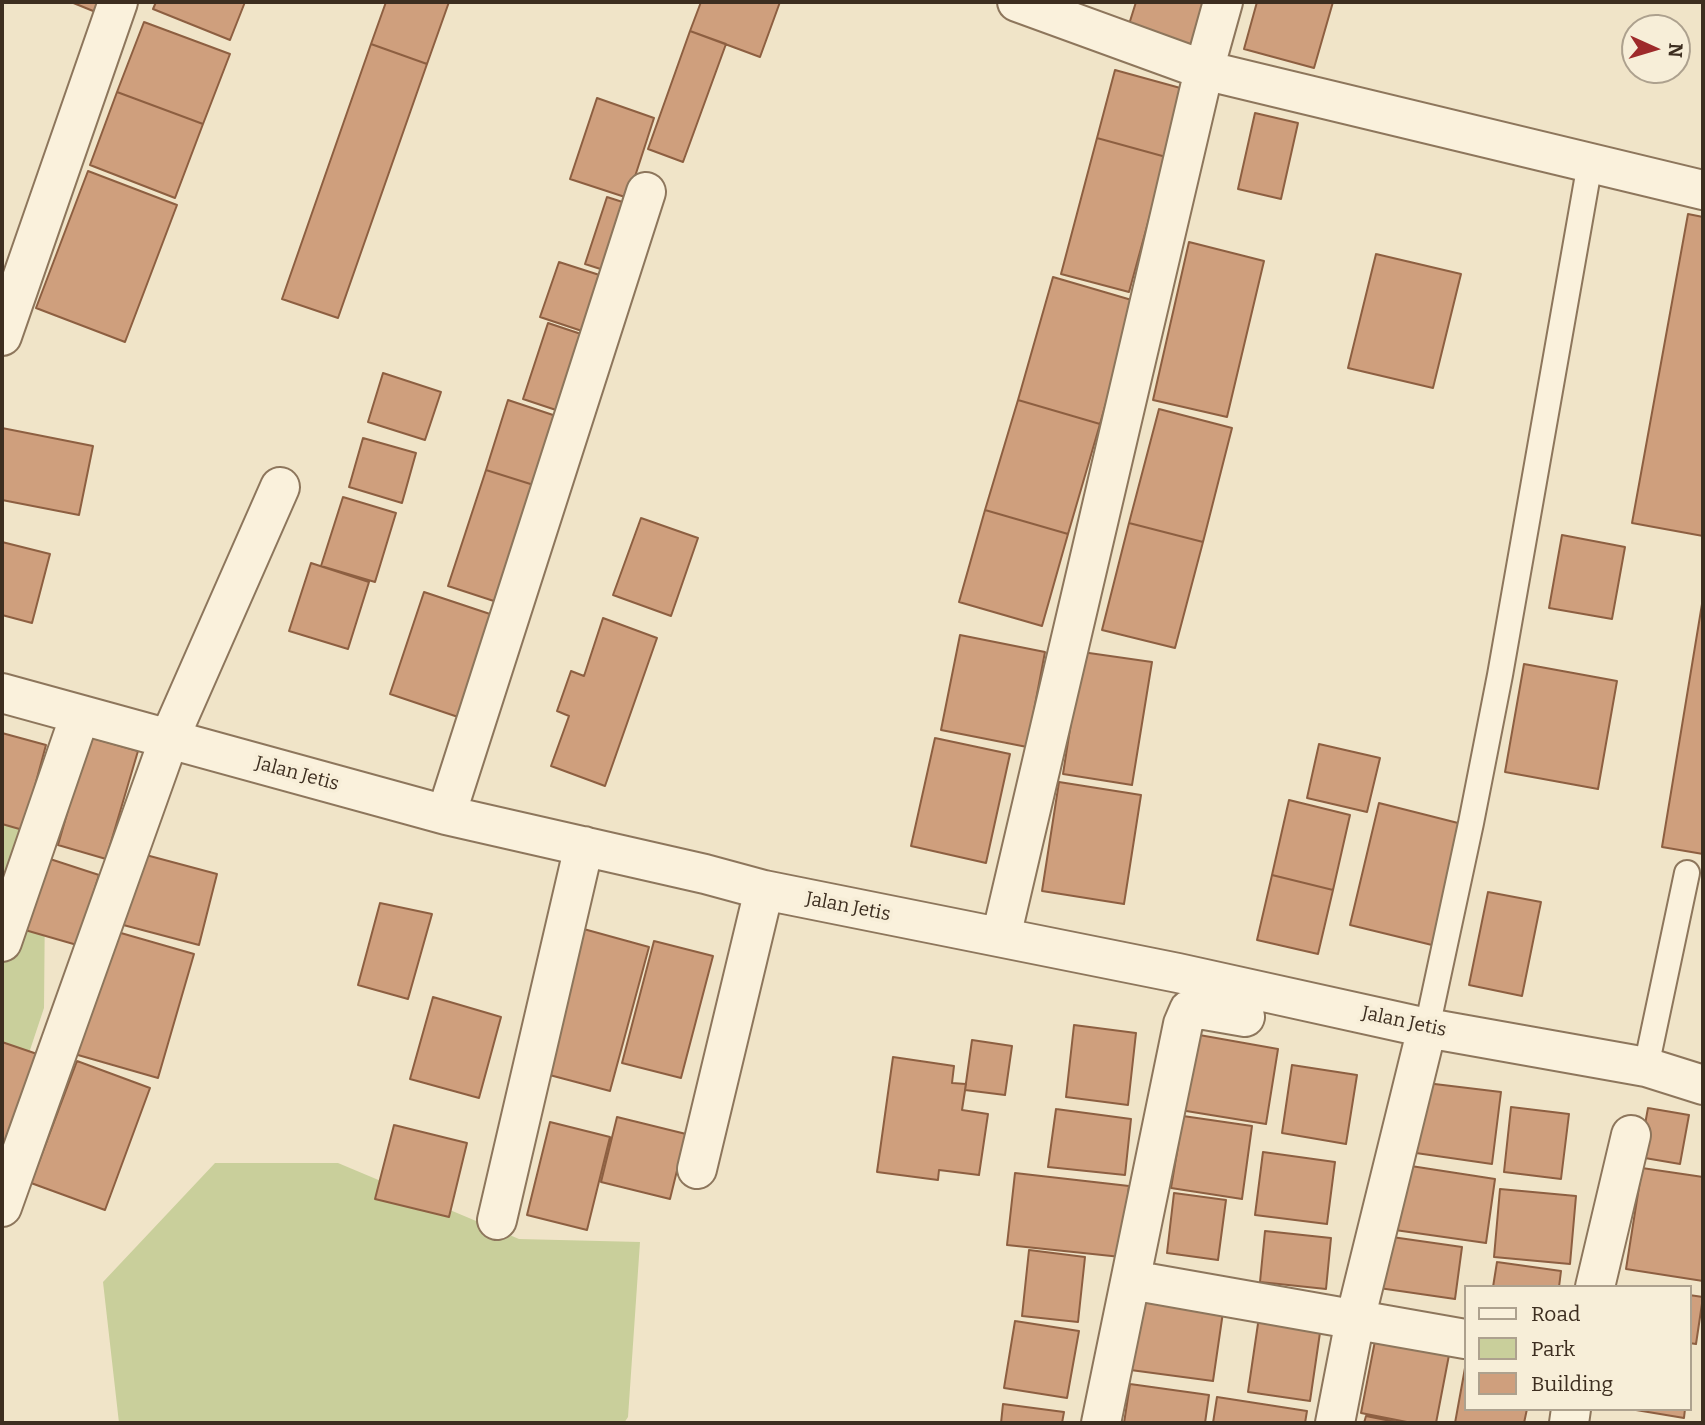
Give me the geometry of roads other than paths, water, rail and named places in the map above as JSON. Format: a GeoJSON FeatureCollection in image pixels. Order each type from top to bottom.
{"type":"FeatureCollection","features":[{"type":"Feature","properties":{"kind":"street"},"geometry":{"type":"LineString","coordinates":[[2,336],[118,2]]}},
{"type":"Feature","properties":{"kind":"street"},"geometry":{"type":"LineString","coordinates":[[1017,2],[1204,70],[1703,190]]}},
{"type":"Feature","properties":{"kind":"street"},"geometry":{"type":"LineString","coordinates":[[1002,937],[1204,70],[1223,2]]}},
{"type":"Feature","properties":{"kind":"street"},"geometry":{"type":"LineString","coordinates":[[446,816],[646,192]]}},
{"type":"Feature","properties":{"kind":"street"},"geometry":{"type":"LineString","coordinates":[[2,1207],[169,739],[280,487]]}},
{"type":"Feature","properties":{"kind":"street","name":"Jalan Jetis"},"geometry":{"type":"LineString","coordinates":[[2,693],[446,816],[764,890],[1178,973],[1427,1028],[1646,1067],[1703,1085]]}},
{"type":"Feature","properties":{"kind":"street"},"geometry":{"type":"LineString","coordinates":[[2,942],[79,715]]}},
{"type":"Feature","properties":{"kind":"street"},"geometry":{"type":"LineString","coordinates":[[497,1220],[584,846]]}},
{"type":"Feature","properties":{"kind":"street"},"geometry":{"type":"LineString","coordinates":[[697,1169],[764,890]]}},
{"type":"Feature","properties":{"kind":"street"},"geometry":{"type":"LineString","coordinates":[[1101,1423],[1186,1017],[1189,1010],[1199,1009],[1245,1017]]}},
{"type":"Feature","properties":{"kind":"street"},"geometry":{"type":"LineString","coordinates":[[1335,1423],[1355,1320],[1427,1028]]}},
{"type":"Feature","properties":{"kind":"street"},"geometry":{"type":"LineString","coordinates":[[1595,1285],[1632,1135]]}},
{"type":"Feature","properties":{"kind":"street"},"geometry":{"type":"LineString","coordinates":[[1131,1280],[1464,1339]]}},
{"type":"Feature","properties":{"kind":"lane"},"geometry":{"type":"LineString","coordinates":[[1427,1028],[1500,675],[1590,163]]}},
{"type":"Feature","properties":{"kind":"lane"},"geometry":{"type":"LineString","coordinates":[[1646,1067],[1687,873]]}}]}
